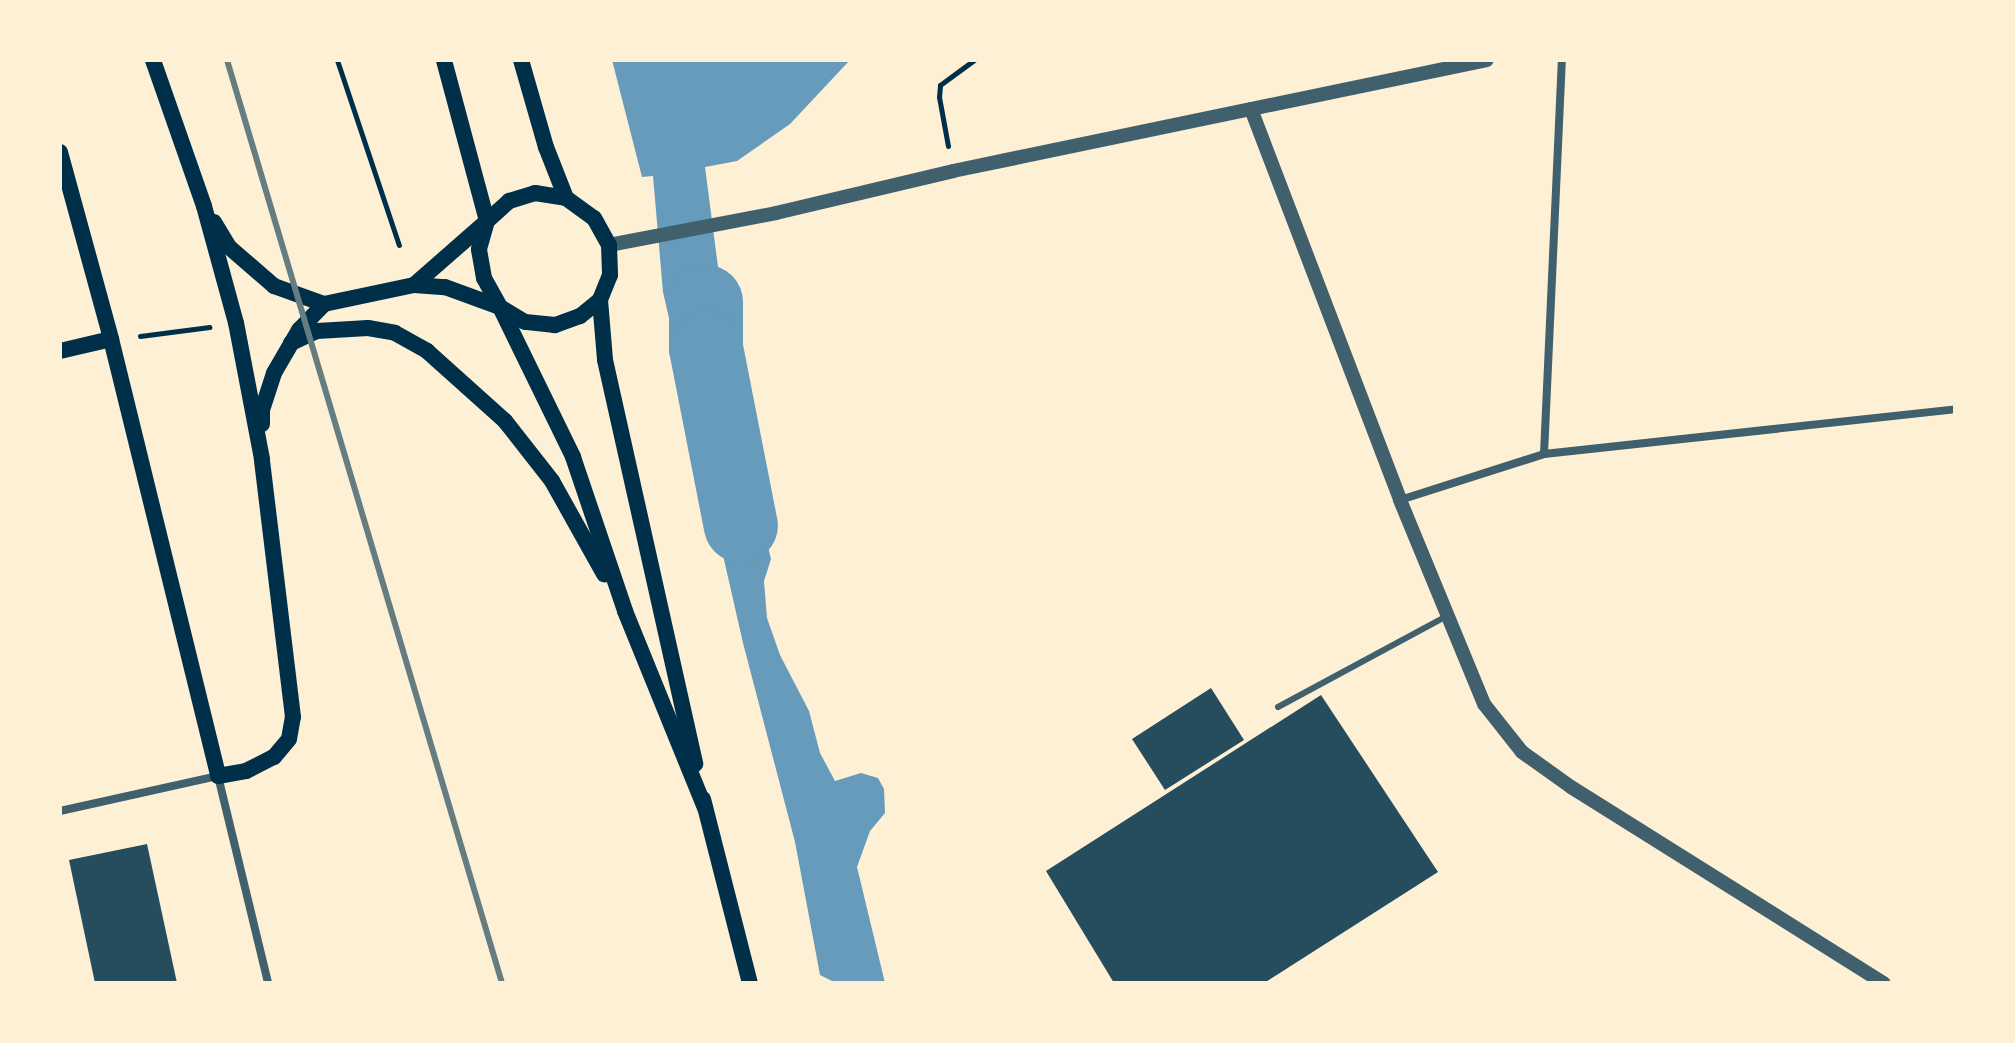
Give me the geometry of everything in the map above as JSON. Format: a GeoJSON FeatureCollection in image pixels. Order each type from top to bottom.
{"type":"FeatureCollection","features":[{"type":"Feature","properties":{"kind":"main road"},"geometry":{"type":"LineString","coordinates":[[60,152],[111,339],[218,776],[246,771],[274,757],[289,739],[293,717],[262,459],[236,323],[204,206],[153,60]]}},
{"type":"Feature","properties":{"kind":"main road"},"geometry":{"type":"LineString","coordinates":[[444,60],[487,221],[479,249],[484,278],[573,457],[625,611],[705,808]]}},
{"type":"Feature","properties":{"kind":"main road"},"geometry":{"type":"LineString","coordinates":[[521,60],[546,147],[566,198]]}},
{"type":"Feature","properties":{"kind":"main road"},"geometry":{"type":"LineString","coordinates":[[414,285],[509,201],[535,193],[566,198],[594,218],[609,245],[610,275],[600,300],[605,360],[705,808],[750,983]]}},
{"type":"Feature","properties":{"kind":"main road"},"geometry":{"type":"LineString","coordinates":[[204,206],[229,247],[245,263],[274,286],[324,304],[414,285],[445,287],[500,307],[525,322],[555,325],[580,316],[600,300]]}},
{"type":"Feature","properties":{"kind":"main road"},"geometry":{"type":"LineString","coordinates":[[262,459],[262,410],[274,373],[289,343],[324,304]]}},
{"type":"Feature","properties":{"kind":"main road"},"geometry":{"type":"LineString","coordinates":[[289,343],[317,331],[368,328],[395,333],[427,351],[505,421],[552,481],[625,611]]}},
{"type":"Feature","properties":{"kind":"main road"},"geometry":{"type":"LineString","coordinates":[[60,351],[111,339]]}},
{"type":"Feature","properties":{"kind":"street"},"geometry":{"type":"LineString","coordinates":[[609,245],[776,213],[953,171],[1487,60]]}},
{"type":"Feature","properties":{"kind":"street"},"geometry":{"type":"LineString","coordinates":[[1544,454],[1562,60]]}},
{"type":"Feature","properties":{"kind":"street"},"geometry":{"type":"LineString","coordinates":[[1251,109],[1400,500],[1484,704],[1522,752],[1884,983]]}},
{"type":"Feature","properties":{"kind":"street"},"geometry":{"type":"LineString","coordinates":[[1400,500],[1544,454],[1955,409]]}},
{"type":"Feature","properties":{"kind":"street"},"geometry":{"type":"LineString","coordinates":[[60,811],[218,776],[268,983]]}},
{"type":"Feature","properties":{"kind":"lane"},"geometry":{"type":"LineString","coordinates":[[1278,707],[1447,616]]}},
{"type":"Feature","properties":{"kind":"path"},"geometry":{"type":"LineString","coordinates":[[337,60],[399,245]]}},
{"type":"Feature","properties":{"kind":"path"},"geometry":{"type":"LineString","coordinates":[[953,171],[939,97],[940,85],[974,60]]}},
{"type":"Feature","properties":{"kind":"path"},"geometry":{"type":"LineString","coordinates":[[111,339],[236,323]]}},
{"type":"Feature","properties":{"kind":"water"},"geometry":{"type":"Polygon","coordinates":[[[612,60],[850,60],[790,124],[737,161],[705,167],[720,282],[714,306],[718,377],[716,408],[729,452],[762,522],[771,559],[764,581],[767,618],[780,655],[809,711],[820,753],[835,781],[861,773],[878,778],[884,789],[885,813],[870,831],[857,867],[885,983],[836,983],[820,975],[795,842],[743,643],[663,292],[653,176],[642,177],[612,60]]]}},
{"type":"Feature","properties":{"kind":"building"},"geometry":{"type":"Polygon","coordinates":[[[1211,688],[1244,740],[1165,790],[1132,739],[1211,688]]]}},
{"type":"Feature","properties":{"kind":"building"},"geometry":{"type":"Polygon","coordinates":[[[1321,695],[1438,872],[1264,983],[1114,983],[1046,871],[1321,695]]]}},
{"type":"Feature","properties":{"kind":"building"},"geometry":{"type":"Polygon","coordinates":[[[147,844],[177,983],[95,983],[69,860],[147,844]]]}},
{"type":"Feature","properties":{"kind":"waterway"},"geometry":{"type":"LineString","coordinates":[[706,302],[706,348],[741,526]]}},
{"type":"Feature","properties":{"kind":"railway"},"geometry":{"type":"LineString","coordinates":[[227,60],[502,983]]}}]}
